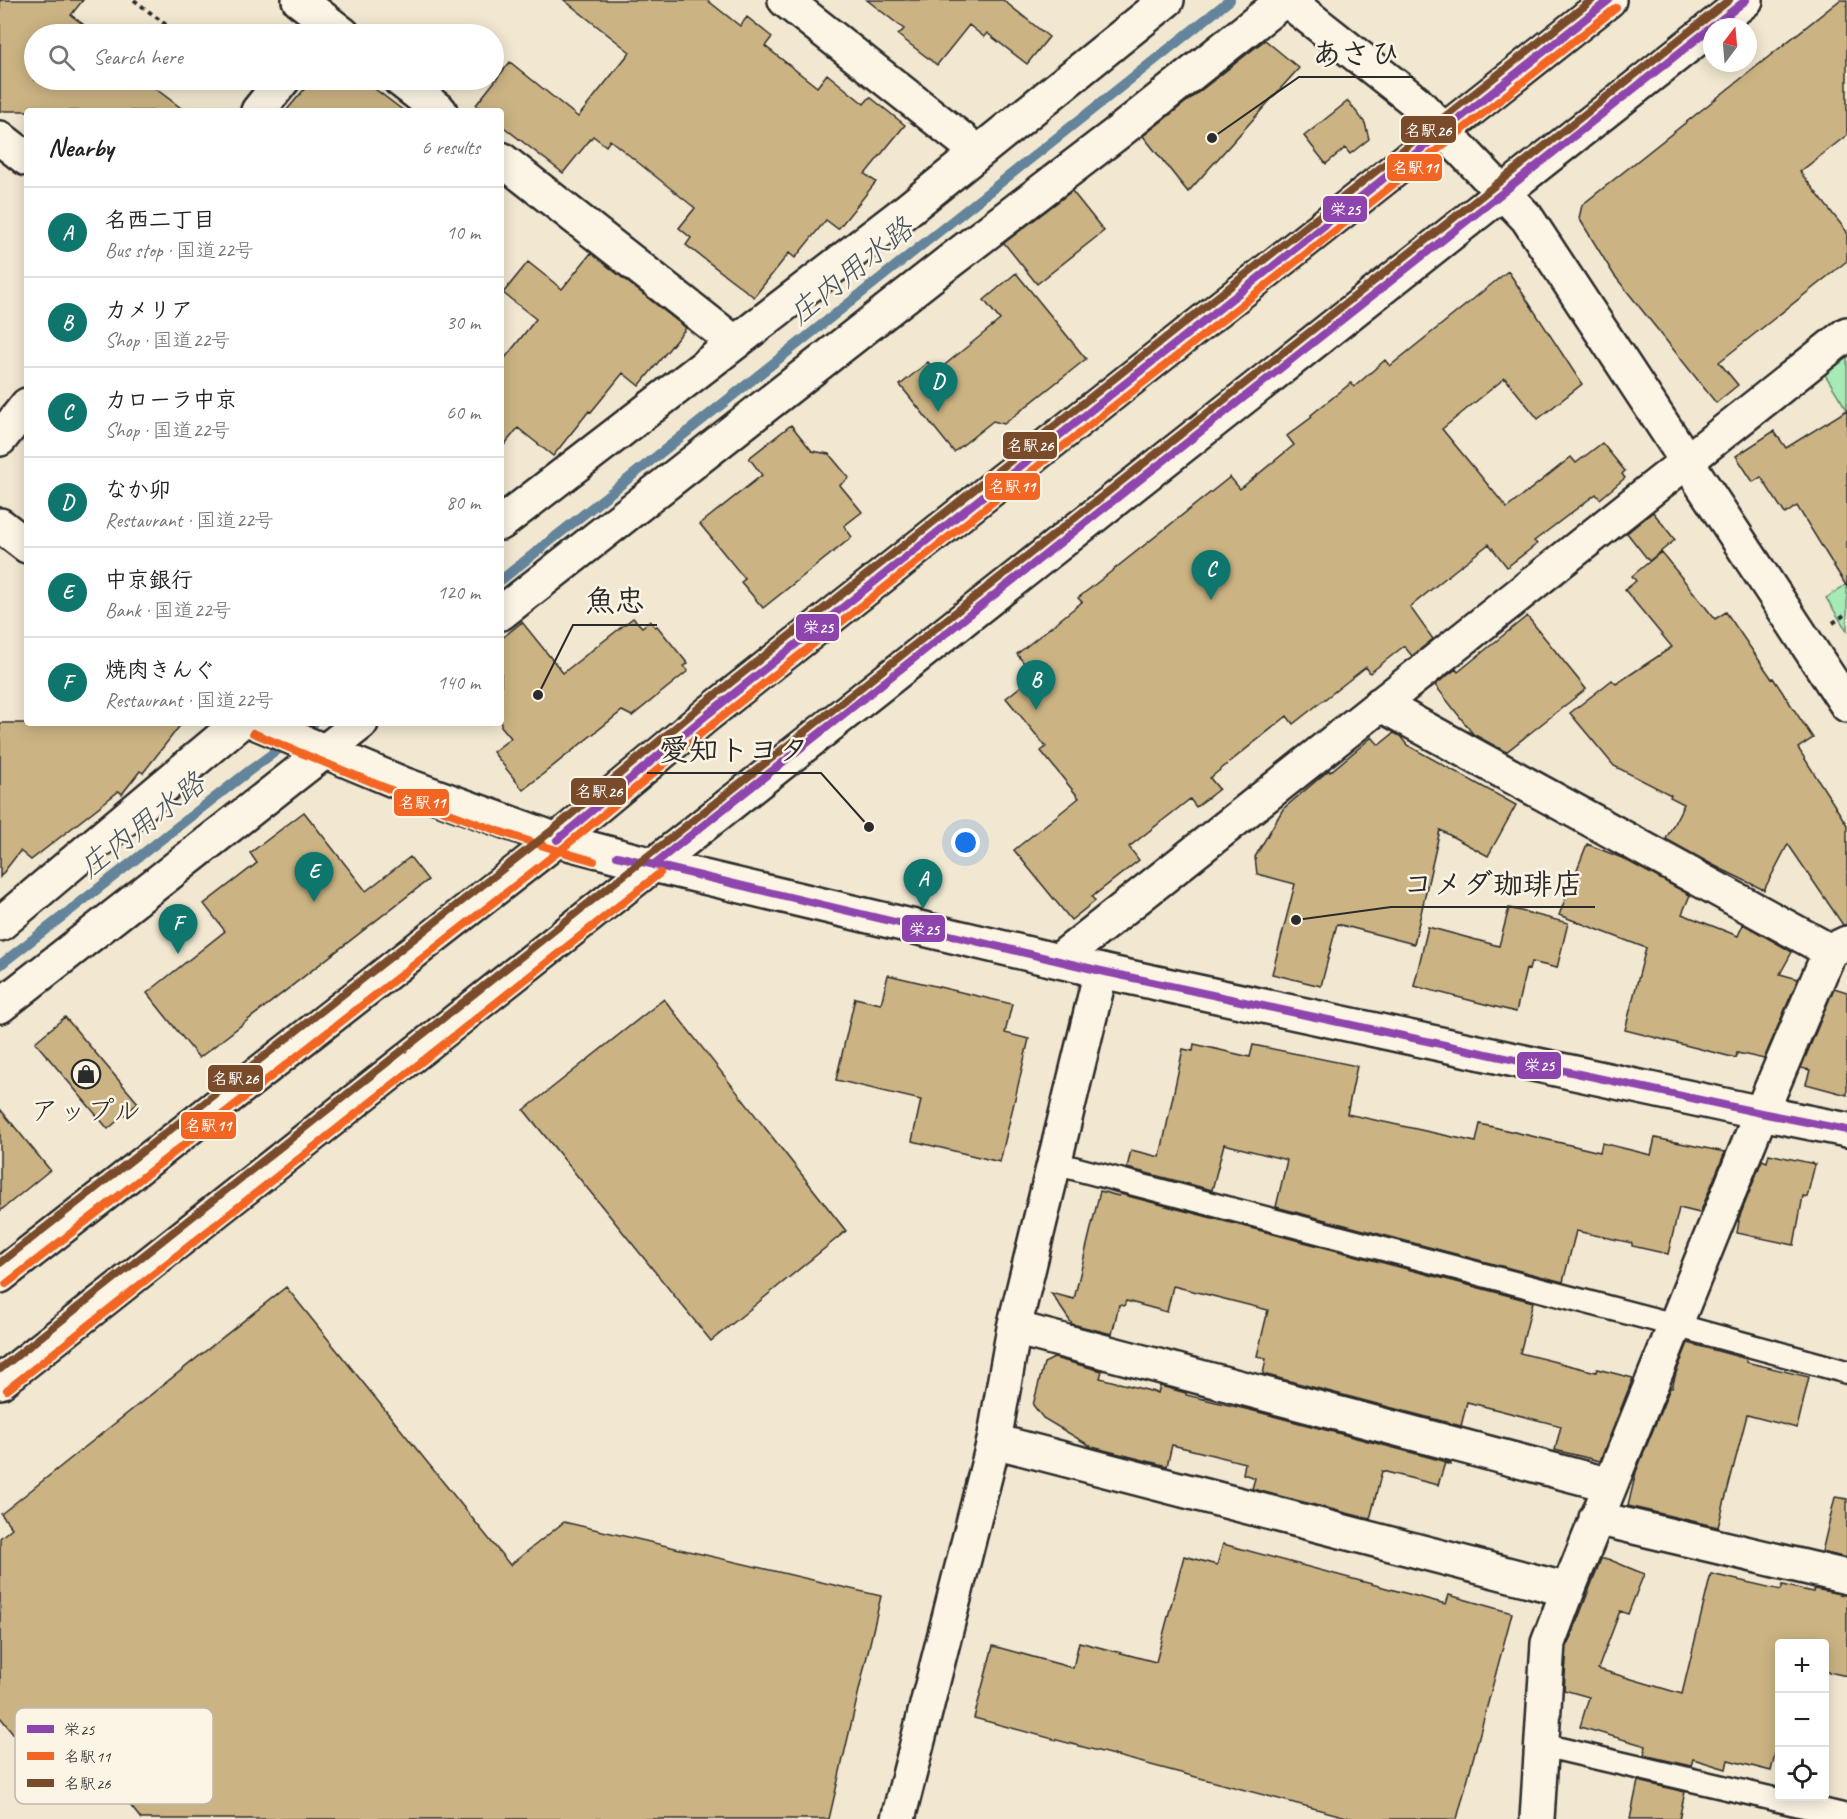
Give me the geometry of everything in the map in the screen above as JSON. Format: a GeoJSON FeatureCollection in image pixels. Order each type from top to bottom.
{"type":"FeatureCollection","features":[{"type":"Feature","properties":{"kind":"main road"},"geometry":{"type":"LineString","coordinates":[[299,0],[334,23]]}},
{"type":"Feature","properties":{"kind":"main road"},"geometry":{"type":"LineString","coordinates":[[785,0],[978,152]]}},
{"type":"Feature","properties":{"kind":"main road"},"geometry":{"type":"LineString","coordinates":[[504,521],[906,211],[1167,0]]}},
{"type":"Feature","properties":{"kind":"main road"},"geometry":{"type":"LineString","coordinates":[[504,611],[1285,0],[1416,102],[1527,218],[1847,705]]}},
{"type":"Feature","properties":{"kind":"main road"},"geometry":{"type":"LineString","coordinates":[[0,1276],[556,840],[708,714],[1610,0]]}},
{"type":"Feature","properties":{"kind":"main road"},"geometry":{"type":"LineString","coordinates":[[0,1382],[1746,0]]}},
{"type":"Feature","properties":{"kind":"main road"},"geometry":{"type":"LineString","coordinates":[[260,108],[275,90]]}},
{"type":"Feature","properties":{"kind":"main road"},"geometry":{"type":"LineString","coordinates":[[413,90],[436,108]]}},
{"type":"Feature","properties":{"kind":"main road"},"geometry":{"type":"LineString","coordinates":[[0,138],[24,157]]}},
{"type":"Feature","properties":{"kind":"main road"},"geometry":{"type":"LineString","coordinates":[[504,161],[734,342]]}},
{"type":"Feature","properties":{"kind":"main road"},"geometry":{"type":"LineString","coordinates":[[1059,960],[1847,334]]}},
{"type":"Feature","properties":{"kind":"main road"},"geometry":{"type":"LineString","coordinates":[[0,439],[24,409]]}},
{"type":"Feature","properties":{"kind":"main road"},"geometry":{"type":"LineString","coordinates":[[0,525],[24,544]]}},
{"type":"Feature","properties":{"kind":"main road"},"geometry":{"type":"LineString","coordinates":[[1380,704],[1838,947],[1761,1113],[1596,1518],[1548,1643],[1537,1819]]}},
{"type":"Feature","properties":{"kind":"main road"},"geometry":{"type":"LineString","coordinates":[[0,923],[236,726]]}},
{"type":"Feature","properties":{"kind":"main road"},"geometry":{"type":"LineString","coordinates":[[264,726],[403,784],[556,840],[652,865],[1101,970],[1847,1130]]}},
{"type":"Feature","properties":{"kind":"main road"},"geometry":{"type":"LineString","coordinates":[[0,1006],[319,750],[356,726]]}},
{"type":"Feature","properties":{"kind":"main road"},"geometry":{"type":"LineString","coordinates":[[898,1819],[994,1441],[1014,1328],[1101,970]]}},
{"type":"Feature","properties":{"kind":"main road"},"geometry":{"type":"LineString","coordinates":[[1014,1328],[1610,1485]]}},
{"type":"Feature","properties":{"kind":"main road"},"geometry":{"type":"LineString","coordinates":[[994,1441],[1568,1590]]}},
{"type":"Feature","properties":{"kind":"main road"},"geometry":{"type":"LineString","coordinates":[[1596,1518],[1847,1578]]}},
{"type":"Feature","properties":{"kind":"lane"},"geometry":{"type":"LineString","coordinates":[[1054,1163],[1847,1372]]}},
{"type":"Feature","properties":{"kind":"lane"},"geometry":{"type":"LineString","coordinates":[[1542,1745],[1847,1816]]}},
{"type":"Feature","properties":{"kind":"path"},"geometry":{"type":"LineString","coordinates":[[134,0],[165,24]]}},
{"type":"Feature","properties":{"kind":"green space"},"geometry":{"type":"Polygon","coordinates":[[[1847,355],[1847,410],[1824,373],[1847,355]]]}},
{"type":"Feature","properties":{"kind":"green space"},"geometry":{"type":"Polygon","coordinates":[[[1847,584],[1847,631],[1826,598],[1847,584]]]}},
{"type":"Feature","properties":{"kind":"building"},"geometry":{"type":"Polygon","coordinates":[[[0,0],[83,0],[71,15],[83,24],[24,24],[24,90],[157,90],[181,108],[24,108],[24,111],[0,111],[0,0]]]}},
{"type":"Feature","properties":{"kind":"building"},"geometry":{"type":"Polygon","coordinates":[[[564,0],[707,0],[740,26],[747,17],[772,37],[765,46],[817,87],[827,74],[864,104],[870,97],[905,125],[865,174],[876,182],[838,229],[826,220],[795,258],[789,253],[754,297],[686,245],[691,238],[679,228],[695,208],[610,140],[606,146],[593,136],[563,173],[504,127],[504,108],[480,108],[476,105],[488,90],[504,90],[504,70],[510,62],[578,117],[630,52],[564,0]]]}},
{"type":"Feature","properties":{"kind":"building"},"geometry":{"type":"Polygon","coordinates":[[[867,0],[1003,0],[1049,37],[1027,64],[987,33],[984,37],[969,25],[937,65],[898,35],[904,29],[867,0]]]}},
{"type":"Feature","properties":{"kind":"building"},"geometry":{"type":"Polygon","coordinates":[[[1840,0],[1847,0],[1847,135],[1800,172],[1847,232],[1847,261],[1719,362],[1738,385],[1716,403],[1614,275],[1579,218],[1582,205],[1749,72],[1757,72],[1757,66],[1840,0]]]}},
{"type":"Feature","properties":{"kind":"building"},"geometry":{"type":"Polygon","coordinates":[[[1265,40],[1299,68],[1188,192],[1143,136],[1265,40]]]}},
{"type":"Feature","properties":{"kind":"building"},"geometry":{"type":"Polygon","coordinates":[[[304,90],[376,90],[400,108],[289,108],[304,90]]]}},
{"type":"Feature","properties":{"kind":"building"},"geometry":{"type":"Polygon","coordinates":[[[1348,101],[1365,123],[1369,139],[1350,154],[1345,148],[1326,164],[1304,136],[1348,101]]]}},
{"type":"Feature","properties":{"kind":"building"},"geometry":{"type":"Polygon","coordinates":[[[1072,191],[1104,231],[1037,284],[1004,243],[1072,191]]]}},
{"type":"Feature","properties":{"kind":"building"},"geometry":{"type":"Polygon","coordinates":[[[591,253],[686,328],[639,386],[623,373],[553,456],[518,428],[504,445],[504,359],[536,319],[504,292],[528,262],[562,289],[591,253]]]}},
{"type":"Feature","properties":{"kind":"building"},"geometry":{"type":"Polygon","coordinates":[[[1508,271],[1582,384],[1538,419],[1505,378],[1442,429],[1507,508],[1571,457],[1576,463],[1602,443],[1625,471],[1622,474],[1625,478],[1600,499],[1596,494],[1534,541],[1537,544],[1507,567],[1489,544],[1454,571],[1410,607],[1433,639],[1412,656],[1404,646],[1370,673],[1366,667],[1293,724],[1287,716],[1210,778],[1219,789],[1196,807],[1190,799],[1129,847],[1139,860],[1092,897],[1095,901],[1071,920],[1014,850],[1079,798],[1041,751],[1046,747],[1006,698],[1034,676],[1017,654],[1082,602],[1078,598],[1230,477],[1240,489],[1294,445],[1287,436],[1312,417],[1311,415],[1351,383],[1354,387],[1385,360],[1390,366],[1508,271]]]}},
{"type":"Feature","properties":{"kind":"building"},"geometry":{"type":"Polygon","coordinates":[[[1016,273],[1086,359],[1004,424],[993,421],[954,452],[900,385],[928,362],[936,372],[1000,320],[984,300],[1016,273]]]}},
{"type":"Feature","properties":{"kind":"building"},"geometry":{"type":"Polygon","coordinates":[[[1847,410],[1847,587],[1797,506],[1785,514],[1761,477],[1753,482],[1736,456],[1774,431],[1786,448],[1847,410]]]}},
{"type":"Feature","properties":{"kind":"building"},"geometry":{"type":"Polygon","coordinates":[[[791,425],[812,451],[829,454],[849,478],[840,485],[862,512],[844,526],[852,537],[763,608],[741,582],[745,579],[700,524],[762,475],[749,458],[791,425]]]}},
{"type":"Feature","properties":{"kind":"building"},"geometry":{"type":"Polygon","coordinates":[[[1653,512],[1675,540],[1649,561],[1627,533],[1653,512]]]}},
{"type":"Feature","properties":{"kind":"building"},"geometry":{"type":"Polygon","coordinates":[[[1661,552],[1715,619],[1726,612],[1813,738],[1798,748],[1847,825],[1847,925],[1843,925],[1788,844],[1764,890],[1666,839],[1684,804],[1614,766],[1570,713],[1612,680],[1616,684],[1672,647],[1625,590],[1636,581],[1632,576],[1661,552]]]}},
{"type":"Feature","properties":{"kind":"building"},"geometry":{"type":"Polygon","coordinates":[[[1527,616],[1586,689],[1506,752],[1473,734],[1435,685],[1456,669],[1458,672],[1527,616]]]}},
{"type":"Feature","properties":{"kind":"building"},"geometry":{"type":"Polygon","coordinates":[[[633,618],[642,627],[650,621],[655,627],[657,626],[688,664],[684,666],[688,671],[632,716],[622,711],[523,790],[493,752],[511,738],[501,726],[504,726],[504,637],[522,622],[563,673],[633,618]]]}},
{"type":"Feature","properties":{"kind":"building"},"geometry":{"type":"Polygon","coordinates":[[[0,723],[24,723],[24,726],[180,726],[143,773],[140,771],[122,794],[119,791],[31,860],[20,851],[0,877],[0,723]]]}},
{"type":"Feature","properties":{"kind":"building"},"geometry":{"type":"Polygon","coordinates":[[[1394,733],[1400,736],[1407,745],[1516,805],[1488,856],[1440,830],[1414,944],[1337,924],[1321,986],[1272,974],[1295,884],[1257,874],[1255,857],[1283,809],[1372,737],[1379,745],[1394,733]]]}},
{"type":"Feature","properties":{"kind":"building"},"geometry":{"type":"Polygon","coordinates":[[[304,812],[366,891],[410,857],[428,880],[199,1058],[147,993],[225,931],[204,904],[257,863],[250,853],[304,812]]]}},
{"type":"Feature","properties":{"kind":"building"},"geometry":{"type":"Polygon","coordinates":[[[1587,844],[1622,858],[1690,895],[1682,914],[1738,936],[1743,924],[1792,952],[1780,974],[1798,979],[1764,1059],[1737,1053],[1736,1058],[1625,1030],[1646,948],[1559,915],[1587,844]]]}},
{"type":"Feature","properties":{"kind":"building"},"geometry":{"type":"Polygon","coordinates":[[[1509,908],[1568,923],[1557,968],[1531,962],[1529,970],[1526,969],[1516,1012],[1414,986],[1428,927],[1499,946],[1509,908]]]}},
{"type":"Feature","properties":{"kind":"building"},"geometry":{"type":"Polygon","coordinates":[[[888,975],[1012,1004],[1005,1033],[1029,1039],[1000,1162],[912,1141],[921,1100],[836,1080],[855,998],[881,1004],[888,975]]]}},
{"type":"Feature","properties":{"kind":"building"},"geometry":{"type":"Polygon","coordinates":[[[1834,988],[1847,992],[1847,1095],[1806,1084],[1810,1070],[1801,1068],[1834,988]]]}},
{"type":"Feature","properties":{"kind":"building"},"geometry":{"type":"Polygon","coordinates":[[[664,999],[846,1231],[711,1341],[524,1110],[664,999]]]}},
{"type":"Feature","properties":{"kind":"building"},"geometry":{"type":"Polygon","coordinates":[[[65,1017],[138,1103],[108,1129],[35,1042],[65,1017]]]}},
{"type":"Feature","properties":{"kind":"building"},"geometry":{"type":"Polygon","coordinates":[[[1194,1044],[1250,1057],[1253,1045],[1357,1066],[1347,1114],[1476,1142],[1480,1124],[1600,1152],[1602,1143],[1651,1155],[1655,1138],[1725,1152],[1700,1213],[1679,1208],[1668,1254],[1632,1246],[1632,1243],[1576,1231],[1563,1282],[1276,1207],[1287,1160],[1224,1144],[1212,1190],[1127,1168],[1131,1150],[1160,1157],[1183,1049],[1193,1051],[1194,1044]]]}},
{"type":"Feature","properties":{"kind":"building"},"geometry":{"type":"Polygon","coordinates":[[[0,1109],[50,1170],[0,1211],[0,1109]]]}},
{"type":"Feature","properties":{"kind":"building"},"geometry":{"type":"Polygon","coordinates":[[[1769,1154],[1815,1164],[1807,1197],[1803,1196],[1794,1245],[1737,1233],[1738,1221],[1762,1160],[1767,1162],[1769,1154]]]}},
{"type":"Feature","properties":{"kind":"building"},"geometry":{"type":"Polygon","coordinates":[[[1100,1191],[1119,1196],[1120,1194],[1533,1302],[1520,1353],[1596,1372],[1597,1369],[1633,1378],[1600,1461],[1555,1450],[1561,1426],[1467,1402],[1461,1426],[1263,1374],[1266,1359],[1257,1356],[1268,1310],[1173,1286],[1167,1312],[1126,1301],[1124,1306],[1119,1305],[1112,1334],[1072,1324],[1051,1293],[1074,1299],[1100,1191]]]}},
{"type":"Feature","properties":{"kind":"building"},"geometry":{"type":"Polygon","coordinates":[[[286,1287],[510,1565],[564,1522],[881,1596],[829,1819],[141,1819],[129,1804],[213,1804],[213,1708],[15,1708],[15,1736],[0,1717],[0,1538],[12,1528],[1,1514],[286,1287]]]}},
{"type":"Feature","properties":{"kind":"building"},"geometry":{"type":"Polygon","coordinates":[[[1688,1343],[1747,1359],[1746,1362],[1809,1377],[1797,1428],[1747,1415],[1718,1527],[1628,1506],[1636,1472],[1670,1388],[1672,1388],[1688,1343]]]}},
{"type":"Feature","properties":{"kind":"building"},"geometry":{"type":"Polygon","coordinates":[[[1054,1358],[1102,1371],[1100,1378],[1158,1393],[1160,1386],[1186,1393],[1186,1395],[1451,1463],[1451,1465],[1445,1463],[1438,1485],[1382,1471],[1370,1519],[1252,1489],[1255,1478],[1243,1474],[1245,1463],[1172,1445],[1167,1466],[1092,1447],[1043,1418],[1033,1405],[1044,1363],[1054,1358]]]}},
{"type":"Feature","properties":{"kind":"building"},"geometry":{"type":"Polygon","coordinates":[[[1835,1497],[1847,1499],[1847,1558],[1822,1552],[1835,1497]]]}},
{"type":"Feature","properties":{"kind":"building"},"geometry":{"type":"Polygon","coordinates":[[[1223,1544],[1446,1604],[1449,1595],[1512,1613],[1457,1819],[1354,1819],[974,1718],[993,1646],[1073,1668],[1079,1642],[1156,1662],[1184,1556],[1217,1565],[1223,1544]]]}},
{"type":"Feature","properties":{"kind":"building"},"geometry":{"type":"Polygon","coordinates":[[[1601,1559],[1608,1559],[1644,1574],[1628,1614],[1620,1611],[1598,1669],[1682,1694],[1711,1574],[1781,1590],[1783,1585],[1813,1592],[1814,1589],[1847,1595],[1847,1676],[1829,1672],[1829,1639],[1775,1639],[1775,1754],[1771,1771],[1728,1760],[1726,1769],[1693,1759],[1691,1766],[1644,1755],[1646,1746],[1580,1727],[1589,1697],[1564,1690],[1567,1647],[1601,1559]]]}},
{"type":"Feature","properties":{"kind":"building"},"geometry":{"type":"Polygon","coordinates":[[[1638,1781],[1685,1792],[1679,1819],[1630,1819],[1638,1781]]]}},
{"type":"Feature","properties":{"kind":"waterway","name":"庄内用水路"},"geometry":{"type":"LineString","coordinates":[[504,578],[1230,0]]}},
{"type":"Feature","properties":{"kind":"waterway","name":"庄内用水路"},"geometry":{"type":"LineString","coordinates":[[0,965],[310,726]]}},
{"type":"Feature","properties":{"kind":"transit line","name":"名駅26"},"geometry":{"type":"LineString","coordinates":[[0,1263],[550,832],[701,706],[1592,0]]}},
{"type":"Feature","properties":{"kind":"transit line","name":"栄25"},"geometry":{"type":"LineString","coordinates":[[557,840],[708,714],[1609,0]]}},
{"type":"Feature","properties":{"kind":"transit line","name":"名駅26"},"geometry":{"type":"LineString","coordinates":[[0,1369],[1729,0]]}},
{"type":"Feature","properties":{"kind":"transit line","name":"栄25"},"geometry":{"type":"LineString","coordinates":[[653,865],[1746,0]]}},
{"type":"Feature","properties":{"kind":"transit line","name":"名駅11"},"geometry":{"type":"LineString","coordinates":[[6,1284],[563,848],[715,722],[1616,8]]}},
{"type":"Feature","properties":{"kind":"transit line","name":"名駅11"},"geometry":{"type":"LineString","coordinates":[[253,733],[464,819],[594,861]]}},
{"type":"Feature","properties":{"kind":"transit line","name":"栄25"},"geometry":{"type":"LineString","coordinates":[[617,856],[1101,971],[1847,1130]]}},
{"type":"Feature","properties":{"kind":"transit line","name":"名駅11"},"geometry":{"type":"LineString","coordinates":[[7,1390],[660,873]]}},
{"type":"Feature","properties":{"kind":"place","name":"あさひ"},"geometry":{"type":"Point","coordinates":[1212,138]}},
{"type":"Feature","properties":{"kind":"place","name":"なか卯"},"geometry":{"type":"Point","coordinates":[938,412]}},
{"type":"Feature","properties":{"kind":"place","name":"カローラ中京"},"geometry":{"type":"Point","coordinates":[1211,600]}},
{"type":"Feature","properties":{"kind":"place","name":"魚忠"},"geometry":{"type":"Point","coordinates":[538,695]}},
{"type":"Feature","properties":{"kind":"place","name":"カメリア"},"geometry":{"type":"Point","coordinates":[1036,710]}},
{"type":"Feature","properties":{"kind":"place","name":"愛知トヨタ"},"geometry":{"type":"Point","coordinates":[869,827]}},
{"type":"Feature","properties":{"kind":"place","name":"中京銀行"},"geometry":{"type":"Point","coordinates":[314,902]}},
{"type":"Feature","properties":{"kind":"place","name":"名西二丁目"},"geometry":{"type":"Point","coordinates":[923,909]}},
{"type":"Feature","properties":{"kind":"place","name":"コメダ珈琲店"},"geometry":{"type":"Point","coordinates":[1296,920]}},
{"type":"Feature","properties":{"kind":"place","name":"焼肉きんぐ"},"geometry":{"type":"Point","coordinates":[178,954]}},
{"type":"Feature","properties":{"kind":"place","name":"アップル"},"geometry":{"type":"Point","coordinates":[86,1074]}}]}
